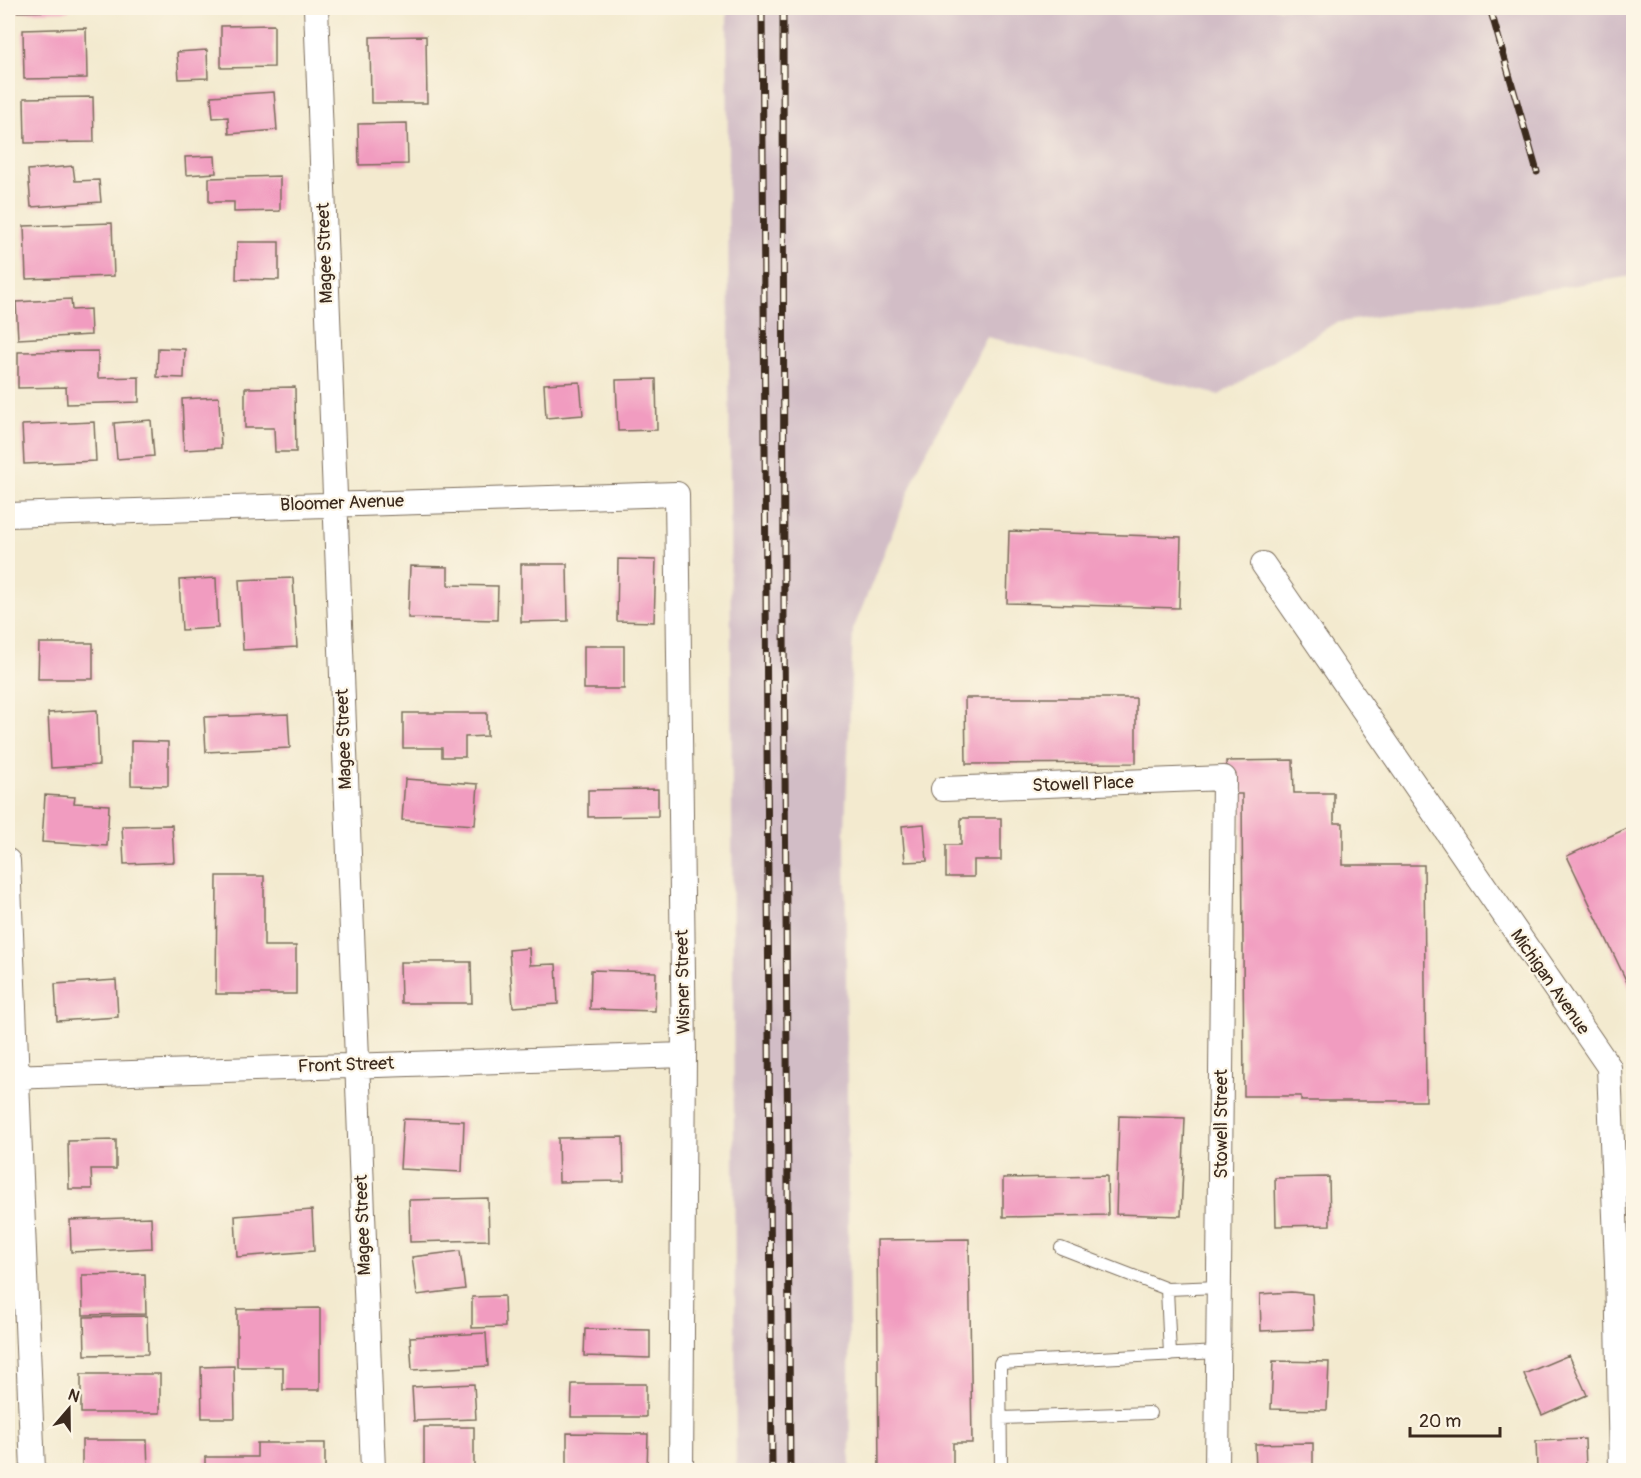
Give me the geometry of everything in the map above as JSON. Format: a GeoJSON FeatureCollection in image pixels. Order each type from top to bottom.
{"type":"FeatureCollection","features":[{"type":"Feature","properties":{"kind":"street","name":"Magee Street"},"geometry":{"type":"LineString","coordinates":[[316,8],[373,1470]]}},
{"type":"Feature","properties":{"kind":"street","name":"Bloomer Avenue"},"geometry":{"type":"LineString","coordinates":[[8,514],[677,494]]}},
{"type":"Feature","properties":{"kind":"street","name":"Wisner Street"},"geometry":{"type":"LineString","coordinates":[[677,494],[684,1055],[681,1470]]}},
{"type":"Feature","properties":{"kind":"street","name":"Michigan Avenue"},"geometry":{"type":"LineString","coordinates":[[1263,564],[1609,1067],[1617,1265],[1621,1470]]}},
{"type":"Feature","properties":{"kind":"street","name":"Stowell Place"},"geometry":{"type":"LineString","coordinates":[[943,789],[1224,778]]}},
{"type":"Feature","properties":{"kind":"street","name":"Stowell Street"},"geometry":{"type":"LineString","coordinates":[[1217,1470],[1224,778]]}},
{"type":"Feature","properties":{"kind":"street"},"geometry":{"type":"LineString","coordinates":[[8,861],[12,1077],[33,1470]]}},
{"type":"Feature","properties":{"kind":"street","name":"Front Street"},"geometry":{"type":"LineString","coordinates":[[12,1077],[684,1055]]}},
{"type":"Feature","properties":{"kind":"lane"},"geometry":{"type":"LineString","coordinates":[[1061,1248],[1167,1289],[1220,1287]]}},
{"type":"Feature","properties":{"kind":"lane"},"geometry":{"type":"LineString","coordinates":[[1167,1289],[1170,1355]]}},
{"type":"Feature","properties":{"kind":"lane"},"geometry":{"type":"LineString","coordinates":[[1001,1470],[1000,1363],[1219,1352]]}},
{"type":"Feature","properties":{"kind":"lane"},"geometry":{"type":"LineString","coordinates":[[1001,1418],[1150,1413]]}},
{"type":"Feature","properties":{"kind":"shaded area"},"geometry":{"type":"Polygon","coordinates":[[[727,8],[1633,8],[1633,276],[1335,323],[1219,395],[987,337],[920,464],[853,630],[845,830],[850,1470],[736,1470],[727,8]]]}},
{"type":"Feature","properties":{"kind":"building"},"geometry":{"type":"Polygon","coordinates":[[[8,8],[69,8],[69,11],[8,12],[8,8]]]}},
{"type":"Feature","properties":{"kind":"building"},"geometry":{"type":"Polygon","coordinates":[[[274,25],[274,67],[221,68],[221,26],[274,25]]]}},
{"type":"Feature","properties":{"kind":"building"},"geometry":{"type":"Polygon","coordinates":[[[86,28],[87,78],[24,79],[23,30],[86,28]]]}},
{"type":"Feature","properties":{"kind":"building"},"geometry":{"type":"Polygon","coordinates":[[[426,36],[427,103],[371,103],[370,37],[426,36]]]}},
{"type":"Feature","properties":{"kind":"building"},"geometry":{"type":"Polygon","coordinates":[[[207,50],[208,78],[179,79],[177,52],[207,50]]]}},
{"type":"Feature","properties":{"kind":"building"},"geometry":{"type":"Polygon","coordinates":[[[274,92],[277,130],[229,134],[228,117],[213,118],[211,96],[274,92]]]}},
{"type":"Feature","properties":{"kind":"building"},"geometry":{"type":"Polygon","coordinates":[[[93,97],[94,142],[25,143],[24,98],[93,97]]]}},
{"type":"Feature","properties":{"kind":"building"},"geometry":{"type":"Polygon","coordinates":[[[407,123],[408,164],[359,165],[358,124],[407,123]]]}},
{"type":"Feature","properties":{"kind":"building"},"geometry":{"type":"Polygon","coordinates":[[[215,156],[216,173],[186,175],[185,157],[215,156]]]}},
{"type":"Feature","properties":{"kind":"building"},"geometry":{"type":"Polygon","coordinates":[[[73,166],[75,181],[99,180],[101,202],[31,207],[28,170],[73,166]]]}},
{"type":"Feature","properties":{"kind":"building"},"geometry":{"type":"Polygon","coordinates":[[[280,176],[280,211],[234,212],[234,202],[209,202],[209,178],[280,176]]]}},
{"type":"Feature","properties":{"kind":"building"},"geometry":{"type":"Polygon","coordinates":[[[112,223],[114,276],[26,279],[24,226],[112,223]]]}},
{"type":"Feature","properties":{"kind":"building"},"geometry":{"type":"Polygon","coordinates":[[[237,242],[279,242],[279,280],[236,279],[237,242]]]}},
{"type":"Feature","properties":{"kind":"building"},"geometry":{"type":"Polygon","coordinates":[[[71,299],[72,310],[90,309],[91,335],[18,339],[16,302],[71,299]]]}},
{"type":"Feature","properties":{"kind":"building"},"geometry":{"type":"Polygon","coordinates":[[[158,348],[185,349],[184,378],[157,377],[158,348]]]}},
{"type":"Feature","properties":{"kind":"building"},"geometry":{"type":"Polygon","coordinates":[[[98,351],[98,378],[139,377],[139,402],[67,404],[66,387],[18,388],[18,352],[98,351]]]}},
{"type":"Feature","properties":{"kind":"building"},"geometry":{"type":"Polygon","coordinates":[[[656,379],[657,430],[618,431],[616,380],[656,379]]]}},
{"type":"Feature","properties":{"kind":"building"},"geometry":{"type":"Polygon","coordinates":[[[580,382],[583,415],[546,418],[544,384],[580,382]]]}},
{"type":"Feature","properties":{"kind":"building"},"geometry":{"type":"Polygon","coordinates":[[[295,387],[296,452],[275,452],[274,428],[245,428],[245,388],[295,387]]]}},
{"type":"Feature","properties":{"kind":"building"},"geometry":{"type":"Polygon","coordinates":[[[219,397],[221,448],[184,450],[182,399],[219,397]]]}},
{"type":"Feature","properties":{"kind":"building"},"geometry":{"type":"Polygon","coordinates":[[[151,420],[154,456],[117,459],[114,423],[151,420]]]}},
{"type":"Feature","properties":{"kind":"building"},"geometry":{"type":"Polygon","coordinates":[[[94,422],[96,461],[24,464],[22,425],[94,422]]]}},
{"type":"Feature","properties":{"kind":"building"},"geometry":{"type":"Polygon","coordinates":[[[1009,531],[1181,537],[1179,608],[1007,603],[1009,531]]]}},
{"type":"Feature","properties":{"kind":"building"},"geometry":{"type":"Polygon","coordinates":[[[618,559],[656,560],[654,622],[617,621],[618,559]]]}},
{"type":"Feature","properties":{"kind":"building"},"geometry":{"type":"Polygon","coordinates":[[[521,564],[567,564],[568,621],[521,622],[521,564]]]}},
{"type":"Feature","properties":{"kind":"building"},"geometry":{"type":"Polygon","coordinates":[[[410,566],[448,567],[448,585],[498,586],[497,620],[408,618],[410,566]]]}},
{"type":"Feature","properties":{"kind":"building"},"geometry":{"type":"Polygon","coordinates":[[[216,578],[218,628],[182,630],[179,580],[216,578]]]}},
{"type":"Feature","properties":{"kind":"building"},"geometry":{"type":"Polygon","coordinates":[[[293,578],[297,647],[243,650],[239,580],[293,578]]]}},
{"type":"Feature","properties":{"kind":"building"},"geometry":{"type":"Polygon","coordinates":[[[39,643],[93,643],[93,679],[38,679],[39,643]]]}},
{"type":"Feature","properties":{"kind":"building"},"geometry":{"type":"Polygon","coordinates":[[[584,646],[624,646],[624,689],[584,689],[584,646]]]}},
{"type":"Feature","properties":{"kind":"building"},"geometry":{"type":"Polygon","coordinates":[[[965,698],[1136,698],[1136,763],[966,764],[965,698]]]}},
{"type":"Feature","properties":{"kind":"building"},"geometry":{"type":"Polygon","coordinates":[[[97,710],[99,765],[51,768],[48,713],[97,710]]]}},
{"type":"Feature","properties":{"kind":"building"},"geometry":{"type":"Polygon","coordinates":[[[403,713],[487,713],[487,736],[465,737],[465,757],[442,757],[442,748],[403,748],[403,713]]]}},
{"type":"Feature","properties":{"kind":"building"},"geometry":{"type":"Polygon","coordinates":[[[288,714],[290,748],[206,752],[204,717],[288,714]]]}},
{"type":"Feature","properties":{"kind":"building"},"geometry":{"type":"Polygon","coordinates":[[[131,741],[168,742],[168,786],[131,785],[131,741]]]}},
{"type":"Feature","properties":{"kind":"building"},"geometry":{"type":"Polygon","coordinates":[[[1293,760],[1294,793],[1334,793],[1334,823],[1343,823],[1343,865],[1424,865],[1426,1101],[1301,1101],[1301,1096],[1244,1096],[1242,794],[1227,794],[1226,761],[1293,760]]]}},
{"type":"Feature","properties":{"kind":"building"},"geometry":{"type":"Polygon","coordinates":[[[405,779],[478,784],[475,825],[402,820],[405,779]]]}},
{"type":"Feature","properties":{"kind":"building"},"geometry":{"type":"Polygon","coordinates":[[[658,789],[658,816],[588,817],[588,790],[658,789]]]}},
{"type":"Feature","properties":{"kind":"building"},"geometry":{"type":"Polygon","coordinates":[[[45,795],[75,797],[74,803],[109,805],[107,846],[42,842],[45,795]]]}},
{"type":"Feature","properties":{"kind":"building"},"geometry":{"type":"Polygon","coordinates":[[[961,818],[1001,818],[1001,860],[974,860],[974,877],[946,877],[946,845],[961,845],[961,818]]]}},
{"type":"Feature","properties":{"kind":"building"},"geometry":{"type":"Polygon","coordinates":[[[924,824],[927,861],[905,862],[902,826],[924,824]]]}},
{"type":"Feature","properties":{"kind":"building"},"geometry":{"type":"Polygon","coordinates":[[[172,825],[174,862],[124,864],[122,826],[172,825]]]}},
{"type":"Feature","properties":{"kind":"building"},"geometry":{"type":"Polygon","coordinates":[[[1634,825],[1634,997],[1567,856],[1634,825]]]}},
{"type":"Feature","properties":{"kind":"building"},"geometry":{"type":"Polygon","coordinates":[[[217,876],[264,876],[264,946],[296,946],[296,994],[216,994],[217,876]]]}},
{"type":"Feature","properties":{"kind":"building"},"geometry":{"type":"Polygon","coordinates":[[[529,948],[530,965],[556,964],[558,1004],[513,1007],[509,950],[529,948]]]}},
{"type":"Feature","properties":{"kind":"building"},"geometry":{"type":"Polygon","coordinates":[[[400,962],[471,962],[472,1003],[401,1003],[400,962]]]}},
{"type":"Feature","properties":{"kind":"building"},"geometry":{"type":"Polygon","coordinates":[[[591,970],[656,972],[655,1011],[590,1009],[591,970]]]}},
{"type":"Feature","properties":{"kind":"building"},"geometry":{"type":"Polygon","coordinates":[[[116,980],[118,1017],[57,1021],[55,984],[116,980]]]}},
{"type":"Feature","properties":{"kind":"building"},"geometry":{"type":"Polygon","coordinates":[[[1119,1116],[1185,1118],[1181,1216],[1116,1214],[1119,1116]]]}},
{"type":"Feature","properties":{"kind":"building"},"geometry":{"type":"Polygon","coordinates":[[[403,1119],[464,1121],[462,1172],[400,1169],[403,1119]]]}},
{"type":"Feature","properties":{"kind":"building"},"geometry":{"type":"Polygon","coordinates":[[[623,1137],[624,1181],[559,1182],[558,1138],[623,1137]]]}},
{"type":"Feature","properties":{"kind":"building"},"geometry":{"type":"Polygon","coordinates":[[[116,1140],[116,1169],[91,1169],[92,1189],[69,1189],[68,1141],[116,1140]]]}},
{"type":"Feature","properties":{"kind":"building"},"geometry":{"type":"Polygon","coordinates":[[[1107,1176],[1108,1215],[1003,1217],[1003,1178],[1107,1176]]]}},
{"type":"Feature","properties":{"kind":"building"},"geometry":{"type":"Polygon","coordinates":[[[1329,1177],[1330,1225],[1276,1226],[1275,1178],[1329,1177]]]}},
{"type":"Feature","properties":{"kind":"building"},"geometry":{"type":"Polygon","coordinates":[[[488,1198],[489,1240],[410,1242],[409,1200],[488,1198]]]}},
{"type":"Feature","properties":{"kind":"building"},"geometry":{"type":"Polygon","coordinates":[[[312,1210],[314,1251],[237,1257],[235,1216],[312,1210]]]}},
{"type":"Feature","properties":{"kind":"building"},"geometry":{"type":"Polygon","coordinates":[[[151,1217],[152,1248],[71,1252],[70,1220],[151,1217]]]}},
{"type":"Feature","properties":{"kind":"building"},"geometry":{"type":"Polygon","coordinates":[[[969,1239],[972,1443],[953,1443],[953,1470],[879,1470],[877,1240],[969,1239]]]}},
{"type":"Feature","properties":{"kind":"building"},"geometry":{"type":"Polygon","coordinates":[[[460,1251],[465,1289],[417,1295],[412,1257],[460,1251]]]}},
{"type":"Feature","properties":{"kind":"building"},"geometry":{"type":"Polygon","coordinates":[[[145,1274],[146,1314],[83,1315],[82,1275],[145,1274]]]}},
{"type":"Feature","properties":{"kind":"building"},"geometry":{"type":"Polygon","coordinates":[[[1291,1292],[1312,1294],[1314,1329],[1261,1331],[1260,1294],[1291,1292]]]}},
{"type":"Feature","properties":{"kind":"building"},"geometry":{"type":"Polygon","coordinates":[[[504,1296],[505,1327],[472,1328],[472,1297],[504,1296]]]}},
{"type":"Feature","properties":{"kind":"building"},"geometry":{"type":"Polygon","coordinates":[[[320,1308],[320,1390],[283,1390],[283,1367],[237,1367],[237,1309],[320,1308]]]}},
{"type":"Feature","properties":{"kind":"building"},"geometry":{"type":"Polygon","coordinates":[[[147,1316],[148,1354],[85,1355],[84,1317],[147,1316]]]}},
{"type":"Feature","properties":{"kind":"building"},"geometry":{"type":"Polygon","coordinates":[[[585,1329],[650,1330],[650,1358],[584,1356],[585,1329]]]}},
{"type":"Feature","properties":{"kind":"building"},"geometry":{"type":"Polygon","coordinates":[[[486,1333],[488,1366],[412,1370],[410,1337],[486,1333]]]}},
{"type":"Feature","properties":{"kind":"building"},"geometry":{"type":"Polygon","coordinates":[[[1569,1355],[1587,1395],[1542,1415],[1524,1374],[1569,1355]]]}},
{"type":"Feature","properties":{"kind":"building"},"geometry":{"type":"Polygon","coordinates":[[[1273,1361],[1329,1362],[1327,1410],[1271,1409],[1273,1361]]]}},
{"type":"Feature","properties":{"kind":"building"},"geometry":{"type":"Polygon","coordinates":[[[234,1366],[235,1418],[202,1418],[201,1367],[234,1366]]]}},
{"type":"Feature","properties":{"kind":"building"},"geometry":{"type":"Polygon","coordinates":[[[81,1374],[160,1374],[160,1413],[81,1413],[81,1374]]]}},
{"type":"Feature","properties":{"kind":"building"},"geometry":{"type":"Polygon","coordinates":[[[474,1384],[476,1419],[414,1421],[412,1387],[474,1384]]]}},
{"type":"Feature","properties":{"kind":"building"},"geometry":{"type":"Polygon","coordinates":[[[572,1384],[646,1384],[646,1417],[571,1417],[572,1384]]]}},
{"type":"Feature","properties":{"kind":"building"},"geometry":{"type":"Polygon","coordinates":[[[424,1427],[474,1427],[474,1470],[424,1470],[424,1427]]]}},
{"type":"Feature","properties":{"kind":"building"},"geometry":{"type":"Polygon","coordinates":[[[567,1433],[648,1434],[647,1470],[567,1470],[567,1433]]]}},
{"type":"Feature","properties":{"kind":"building"},"geometry":{"type":"Polygon","coordinates":[[[1585,1439],[1586,1470],[1537,1470],[1536,1441],[1585,1439]]]}},
{"type":"Feature","properties":{"kind":"building"},"geometry":{"type":"Polygon","coordinates":[[[82,1440],[147,1440],[148,1470],[82,1470],[82,1440]]]}},
{"type":"Feature","properties":{"kind":"building"},"geometry":{"type":"Polygon","coordinates":[[[257,1443],[325,1443],[325,1470],[205,1470],[205,1457],[257,1457],[257,1443]]]}},
{"type":"Feature","properties":{"kind":"building"},"geometry":{"type":"Polygon","coordinates":[[[1313,1443],[1313,1470],[1256,1470],[1255,1444],[1313,1443]]]}},
{"type":"Feature","properties":{"kind":"railway"},"geometry":{"type":"LineString","coordinates":[[762,8],[772,1470]]}},
{"type":"Feature","properties":{"kind":"railway"},"geometry":{"type":"LineString","coordinates":[[783,8],[784,630],[790,1470]]}},
{"type":"Feature","properties":{"kind":"railway"},"geometry":{"type":"LineString","coordinates":[[1490,8],[1537,172]]}}]}
